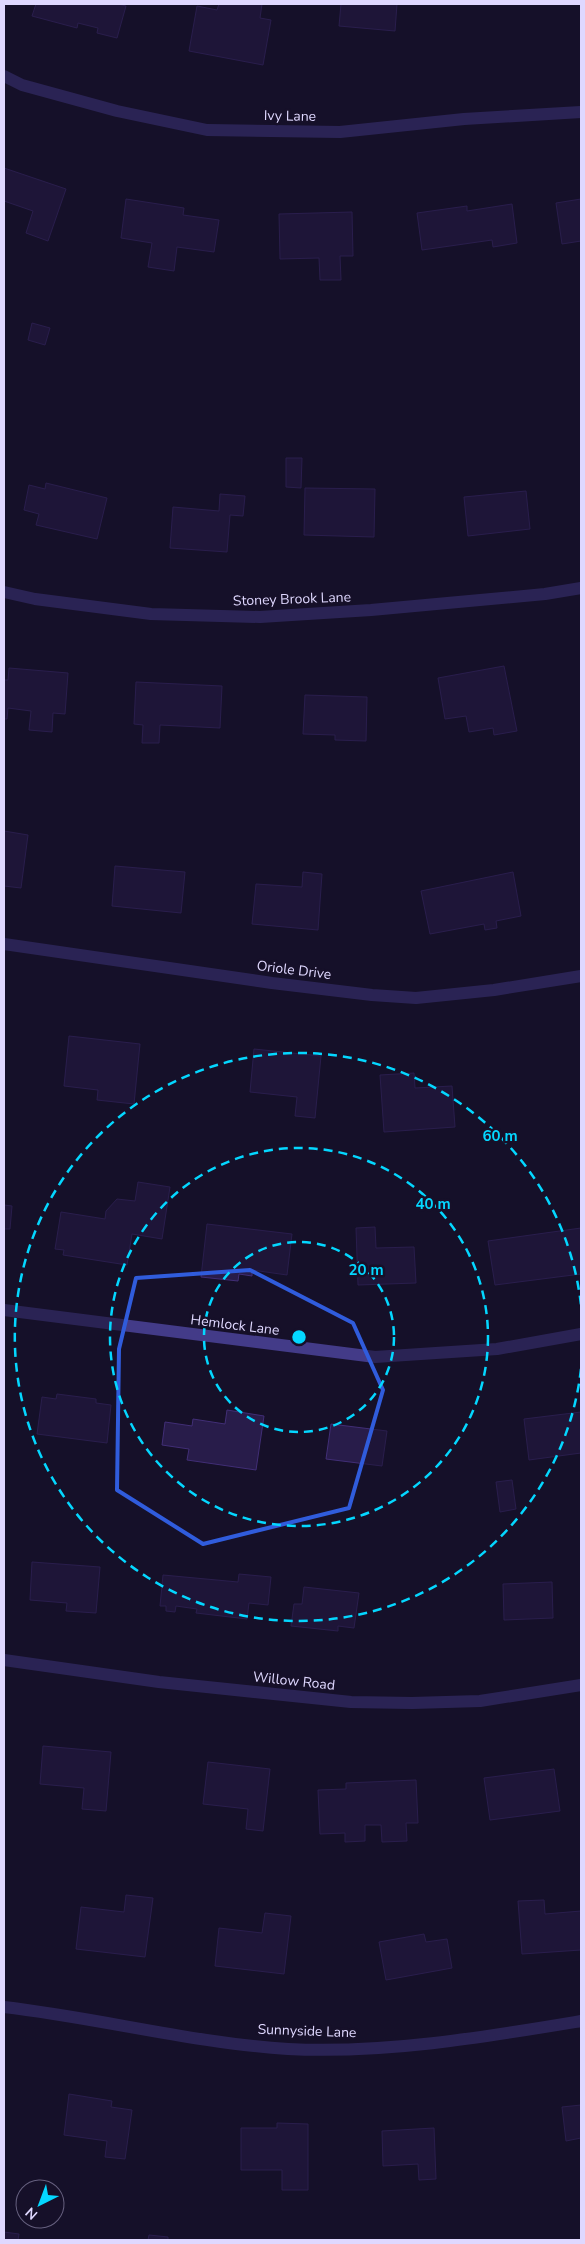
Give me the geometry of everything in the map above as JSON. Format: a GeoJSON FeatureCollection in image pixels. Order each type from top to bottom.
{"type":"FeatureCollection","features":[{"type":"Feature","properties":{"kind":"street","name":"Ivy Lane"},"geometry":{"type":"LineString","coordinates":[[4,76],[22,85],[117,111],[207,130],[340,132],[464,119],[581,112]]}},
{"type":"Feature","properties":{"kind":"street","name":"Stoney Brook Lane"},"geometry":{"type":"LineString","coordinates":[[4,592],[35,599],[151,614],[260,617],[380,610],[546,594],[581,588]]}},
{"type":"Feature","properties":{"kind":"street","name":"Oriole Drive"},"geometry":{"type":"LineString","coordinates":[[4,944],[272,983],[416,998],[494,990],[581,976]]}},
{"type":"Feature","properties":{"kind":"street","name":"Hemlock Lane"},"geometry":{"type":"LineString","coordinates":[[4,1310],[155,1331],[375,1357],[496,1349],[581,1334]]}},
{"type":"Feature","properties":{"kind":"street","name":"Willow Road"},"geometry":{"type":"LineString","coordinates":[[4,1660],[159,1682],[351,1702],[412,1703],[480,1700],[581,1684]]}},
{"type":"Feature","properties":{"kind":"street","name":"Sunnyside Lane"},"geometry":{"type":"LineString","coordinates":[[4,2007],[221,2041],[288,2049],[370,2048],[484,2038],[581,2021]]}},
{"type":"Feature","properties":{"kind":"highlighted area"},"geometry":{"type":"Polygon","coordinates":[[[250,1270],[353,1323],[383,1390],[349,1508],[203,1544],[117,1490],[119,1349],[136,1278],[250,1270]]]}},
{"type":"Feature","properties":{"kind":"building"},"geometry":{"type":"Polygon","coordinates":[[[36,4],[118,4],[126,6],[117,38],[97,33],[98,28],[78,23],[77,28],[32,16],[36,4]]]}},
{"type":"Feature","properties":{"kind":"building"},"geometry":{"type":"Polygon","coordinates":[[[219,4],[262,4],[260,18],[271,20],[263,65],[189,51],[197,6],[217,10],[219,4]]]}},
{"type":"Feature","properties":{"kind":"building"},"geometry":{"type":"Polygon","coordinates":[[[341,4],[397,4],[395,31],[339,26],[341,4]]]}},
{"type":"Feature","properties":{"kind":"building"},"geometry":{"type":"Polygon","coordinates":[[[4,168],[66,189],[48,241],[26,233],[33,211],[4,201],[4,168]]]}},
{"type":"Feature","properties":{"kind":"building"},"geometry":{"type":"Polygon","coordinates":[[[126,199],[184,208],[183,215],[219,220],[214,252],[177,247],[174,271],[148,267],[152,243],[121,238],[126,199]]]}},
{"type":"Feature","properties":{"kind":"building"},"geometry":{"type":"Polygon","coordinates":[[[581,199],[581,241],[562,244],[556,203],[581,199]]]}},
{"type":"Feature","properties":{"kind":"building"},"geometry":{"type":"Polygon","coordinates":[[[512,204],[517,243],[493,247],[492,240],[422,250],[417,213],[467,206],[467,211],[512,204]]]}},
{"type":"Feature","properties":{"kind":"building"},"geometry":{"type":"Polygon","coordinates":[[[352,212],[353,256],[340,256],[341,280],[320,280],[319,258],[280,259],[279,214],[352,212]]]}},
{"type":"Feature","properties":{"kind":"building"},"geometry":{"type":"Polygon","coordinates":[[[32,323],[50,328],[45,345],[28,340],[32,323]]]}},
{"type":"Feature","properties":{"kind":"building"},"geometry":{"type":"Polygon","coordinates":[[[286,458],[302,458],[301,488],[286,487],[286,458]]]}},
{"type":"Feature","properties":{"kind":"building"},"geometry":{"type":"Polygon","coordinates":[[[46,483],[107,498],[97,539],[36,525],[39,514],[24,510],[29,485],[45,489],[46,483]]]}},
{"type":"Feature","properties":{"kind":"building"},"geometry":{"type":"Polygon","coordinates":[[[305,488],[375,489],[374,537],[304,535],[305,488]]]}},
{"type":"Feature","properties":{"kind":"building"},"geometry":{"type":"Polygon","coordinates":[[[526,491],[530,529],[468,536],[464,497],[526,491]]]}},
{"type":"Feature","properties":{"kind":"building"},"geometry":{"type":"Polygon","coordinates":[[[220,494],[245,496],[243,516],[230,515],[227,552],[170,548],[173,507],[219,511],[220,494]]]}},
{"type":"Feature","properties":{"kind":"building"},"geometry":{"type":"Polygon","coordinates":[[[504,666],[517,731],[494,735],[493,728],[469,732],[466,716],[445,719],[438,678],[504,666]]]}},
{"type":"Feature","properties":{"kind":"building"},"geometry":{"type":"Polygon","coordinates":[[[9,668],[68,673],[65,714],[53,713],[52,732],[29,730],[31,711],[8,708],[7,719],[4,719],[4,680],[8,680],[9,668]]]}},
{"type":"Feature","properties":{"kind":"building"},"geometry":{"type":"Polygon","coordinates":[[[136,682],[222,686],[220,728],[160,725],[159,743],[142,743],[143,725],[134,724],[136,682]]]}},
{"type":"Feature","properties":{"kind":"building"},"geometry":{"type":"Polygon","coordinates":[[[305,695],[367,697],[366,741],[335,740],[335,735],[303,734],[305,695]]]}},
{"type":"Feature","properties":{"kind":"building"},"geometry":{"type":"Polygon","coordinates":[[[4,831],[28,835],[21,888],[4,886],[4,831]]]}},
{"type":"Feature","properties":{"kind":"building"},"geometry":{"type":"Polygon","coordinates":[[[115,866],[185,872],[181,913],[112,906],[115,866]]]}},
{"type":"Feature","properties":{"kind":"building"},"geometry":{"type":"Polygon","coordinates":[[[303,872],[322,874],[318,930],[252,924],[256,884],[302,887],[303,872]]]}},
{"type":"Feature","properties":{"kind":"building"},"geometry":{"type":"Polygon","coordinates":[[[513,872],[521,916],[496,921],[497,928],[485,930],[484,924],[430,934],[421,891],[513,872]]]}},
{"type":"Feature","properties":{"kind":"building"},"geometry":{"type":"Polygon","coordinates":[[[69,1036],[140,1044],[134,1104],[97,1100],[98,1090],[64,1086],[69,1036]]]}},
{"type":"Feature","properties":{"kind":"building"},"geometry":{"type":"Polygon","coordinates":[[[254,1049],[321,1056],[315,1118],[295,1116],[297,1097],[250,1092],[254,1049]]]}},
{"type":"Feature","properties":{"kind":"building"},"geometry":{"type":"Polygon","coordinates":[[[414,1073],[415,1088],[452,1086],[455,1127],[384,1132],[380,1075],[414,1073]]]}},
{"type":"Feature","properties":{"kind":"building"},"geometry":{"type":"Polygon","coordinates":[[[138,1182],[170,1187],[162,1239],[132,1234],[127,1265],[63,1255],[64,1250],[55,1249],[61,1212],[105,1219],[106,1211],[117,1199],[135,1201],[138,1182]]]}},
{"type":"Feature","properties":{"kind":"building"},"geometry":{"type":"Polygon","coordinates":[[[4,1205],[12,1206],[10,1229],[4,1229],[4,1205]]]}},
{"type":"Feature","properties":{"kind":"building"},"geometry":{"type":"Polygon","coordinates":[[[207,1224],[292,1234],[287,1275],[252,1270],[252,1276],[239,1274],[238,1281],[201,1277],[207,1224]]]}},
{"type":"Feature","properties":{"kind":"building"},"geometry":{"type":"Polygon","coordinates":[[[375,1227],[376,1248],[414,1247],[416,1283],[358,1285],[356,1228],[375,1227]]]}},
{"type":"Feature","properties":{"kind":"building"},"geometry":{"type":"Polygon","coordinates":[[[581,1228],[581,1274],[495,1285],[488,1241],[581,1228]]]}},
{"type":"Feature","properties":{"kind":"building"},"geometry":{"type":"Polygon","coordinates":[[[57,1394],[96,1399],[96,1403],[111,1405],[107,1443],[37,1434],[42,1397],[56,1399],[57,1394]]]}},
{"type":"Feature","properties":{"kind":"building"},"geometry":{"type":"Polygon","coordinates":[[[227,1410],[264,1416],[256,1470],[187,1460],[189,1449],[162,1445],[165,1422],[192,1426],[193,1419],[225,1424],[227,1410]]]}},
{"type":"Feature","properties":{"kind":"building"},"geometry":{"type":"Polygon","coordinates":[[[581,1412],[581,1453],[529,1460],[524,1419],[581,1412]]]}},
{"type":"Feature","properties":{"kind":"building"},"geometry":{"type":"Polygon","coordinates":[[[331,1424],[387,1431],[382,1466],[326,1459],[331,1424]]]}},
{"type":"Feature","properties":{"kind":"building"},"geometry":{"type":"Polygon","coordinates":[[[512,1480],[516,1509],[500,1512],[496,1482],[512,1480]]]}},
{"type":"Feature","properties":{"kind":"building"},"geometry":{"type":"Polygon","coordinates":[[[32,1562],[100,1567],[96,1613],[66,1611],[67,1603],[30,1600],[32,1562]]]}},
{"type":"Feature","properties":{"kind":"building"},"geometry":{"type":"Polygon","coordinates":[[[239,1574],[271,1577],[268,1605],[249,1603],[247,1619],[196,1613],[197,1609],[176,1606],[175,1612],[166,1611],[166,1606],[160,1606],[163,1575],[238,1582],[239,1574]]]}},
{"type":"Feature","properties":{"kind":"building"},"geometry":{"type":"Polygon","coordinates":[[[552,1582],[553,1618],[504,1620],[503,1584],[552,1582]]]}},
{"type":"Feature","properties":{"kind":"building"},"geometry":{"type":"Polygon","coordinates":[[[304,1587],[359,1593],[354,1628],[338,1626],[338,1631],[291,1626],[294,1604],[302,1604],[304,1587]]]}},
{"type":"Feature","properties":{"kind":"building"},"geometry":{"type":"Polygon","coordinates":[[[43,1746],[111,1752],[106,1811],[82,1809],[84,1788],[40,1784],[43,1746]]]}},
{"type":"Feature","properties":{"kind":"building"},"geometry":{"type":"Polygon","coordinates":[[[208,1762],[270,1769],[263,1831],[246,1829],[248,1809],[203,1804],[208,1762]]]}},
{"type":"Feature","properties":{"kind":"building"},"geometry":{"type":"Polygon","coordinates":[[[554,1769],[560,1811],[490,1820],[484,1778],[554,1769]]]}},
{"type":"Feature","properties":{"kind":"building"},"geometry":{"type":"Polygon","coordinates":[[[416,1780],[418,1823],[406,1823],[407,1841],[382,1842],[381,1825],[365,1825],[365,1841],[345,1842],[345,1833],[320,1834],[318,1790],[346,1789],[346,1783],[416,1780]]]}},
{"type":"Feature","properties":{"kind":"building"},"geometry":{"type":"Polygon","coordinates":[[[126,1895],[153,1898],[145,1957],[76,1949],[81,1907],[124,1912],[126,1895]]]}},
{"type":"Feature","properties":{"kind":"building"},"geometry":{"type":"Polygon","coordinates":[[[544,1900],[545,1914],[581,1911],[581,1950],[522,1954],[518,1901],[544,1900]]]}},
{"type":"Feature","properties":{"kind":"building"},"geometry":{"type":"Polygon","coordinates":[[[265,1913],[291,1916],[284,1974],[215,1966],[219,1928],[262,1933],[265,1913]]]}},
{"type":"Feature","properties":{"kind":"building"},"geometry":{"type":"Polygon","coordinates":[[[424,1934],[426,1942],[447,1939],[452,1968],[386,1980],[379,1942],[424,1934]]]}},
{"type":"Feature","properties":{"kind":"building"},"geometry":{"type":"Polygon","coordinates":[[[69,2094],[112,2101],[111,2107],[132,2110],[125,2159],[105,2157],[107,2141],[64,2135],[69,2094]]]}},
{"type":"Feature","properties":{"kind":"building"},"geometry":{"type":"Polygon","coordinates":[[[581,2105],[581,2138],[566,2141],[562,2107],[581,2105]]]}},
{"type":"Feature","properties":{"kind":"building"},"geometry":{"type":"Polygon","coordinates":[[[277,2123],[308,2124],[308,2190],[282,2190],[282,2170],[241,2170],[241,2128],[277,2128],[277,2123]]]}},
{"type":"Feature","properties":{"kind":"building"},"geometry":{"type":"Polygon","coordinates":[[[434,2128],[436,2179],[419,2180],[418,2164],[383,2166],[382,2131],[434,2128]]]}},
{"type":"Feature","properties":{"kind":"building"},"geometry":{"type":"Polygon","coordinates":[[[4,2232],[19,2234],[18,2240],[4,2240],[4,2232]]]}},
{"type":"Feature","properties":{"kind":"building"},"geometry":{"type":"Polygon","coordinates":[[[149,2235],[168,2237],[168,2240],[148,2240],[149,2235]]]}}]}
